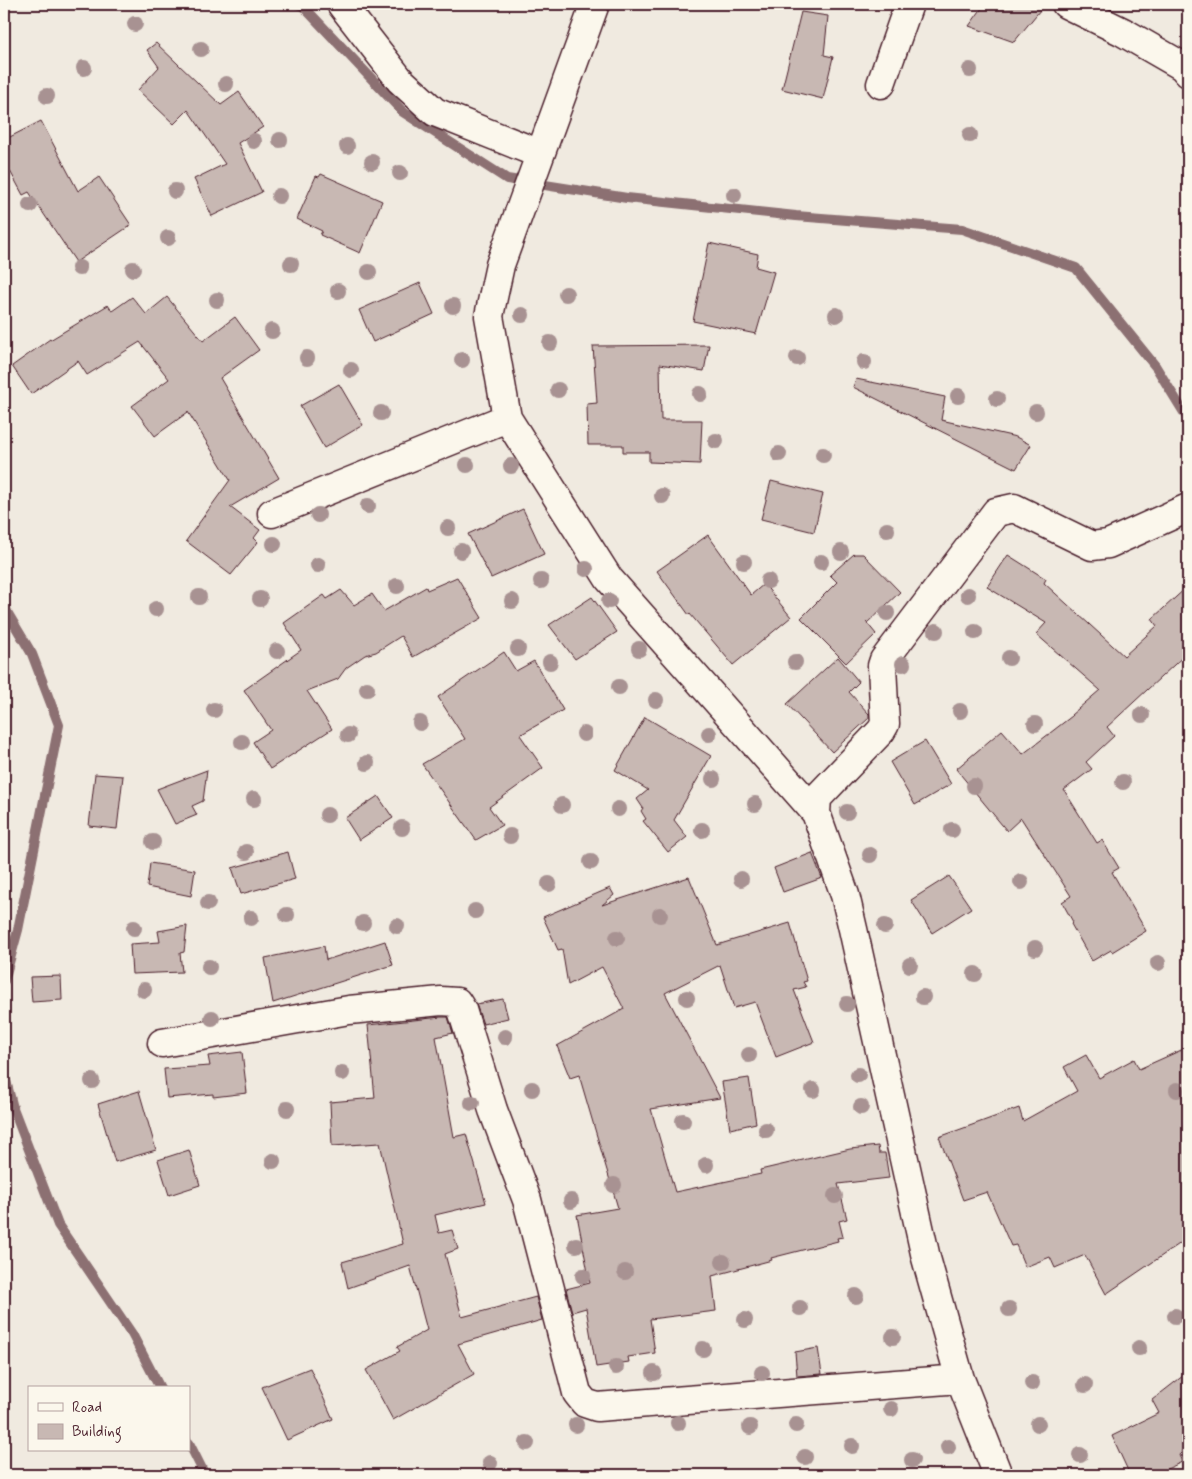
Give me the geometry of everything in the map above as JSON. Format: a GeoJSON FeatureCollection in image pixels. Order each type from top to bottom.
{"type":"FeatureCollection","features":[{"type":"Feature","properties":{"kind":"street"},"geometry":{"type":"LineString","coordinates":[[341,4],[400,80],[435,112],[540,154]]}},
{"type":"Feature","properties":{"kind":"street"},"geometry":{"type":"LineString","coordinates":[[595,4],[500,265],[489,316],[507,418],[609,579],[816,813],[845,895],[926,1258],[960,1379],[998,1475]]}},
{"type":"Feature","properties":{"kind":"street"},"geometry":{"type":"LineString","coordinates":[[881,84],[909,4]]}},
{"type":"Feature","properties":{"kind":"street"},"geometry":{"type":"LineString","coordinates":[[1066,4],[1131,37],[1182,66],[1188,73]]}},
{"type":"Feature","properties":{"kind":"street"},"geometry":{"type":"LineString","coordinates":[[272,513],[507,418]]}},
{"type":"Feature","properties":{"kind":"street"},"geometry":{"type":"LineString","coordinates":[[816,813],[817,798],[881,731],[885,724],[882,666],[884,660],[996,512],[1014,508],[1092,546],[1108,544],[1186,510]]}},
{"type":"Feature","properties":{"kind":"street"},"geometry":{"type":"LineString","coordinates":[[162,1043],[349,1010],[441,1001],[457,1002],[462,1010],[494,1110],[527,1200],[576,1393],[585,1403],[597,1407],[960,1379]]}},
{"type":"Feature","properties":{"kind":"building"},"geometry":{"type":"Polygon","coordinates":[[[985,4],[1045,4],[1014,42],[969,26],[985,4]]]}},
{"type":"Feature","properties":{"kind":"building"},"geometry":{"type":"Polygon","coordinates":[[[801,12],[828,16],[824,55],[833,57],[823,99],[782,89],[801,12]]]}},
{"type":"Feature","properties":{"kind":"building"},"geometry":{"type":"Polygon","coordinates":[[[156,43],[221,105],[239,92],[263,127],[238,143],[262,192],[212,216],[194,179],[225,164],[188,110],[174,124],[138,90],[159,67],[147,50],[156,43]]]}},
{"type":"Feature","properties":{"kind":"building"},"geometry":{"type":"Polygon","coordinates":[[[41,121],[78,191],[99,177],[131,225],[76,262],[29,192],[23,195],[4,160],[4,140],[41,121]]]}},
{"type":"Feature","properties":{"kind":"building"},"geometry":{"type":"Polygon","coordinates":[[[321,174],[382,201],[360,253],[320,235],[322,231],[297,219],[316,176],[319,177],[321,174]]]}},
{"type":"Feature","properties":{"kind":"building"},"geometry":{"type":"Polygon","coordinates":[[[709,243],[758,254],[756,267],[774,272],[756,334],[693,321],[709,243]]]}},
{"type":"Feature","properties":{"kind":"building"},"geometry":{"type":"Polygon","coordinates":[[[420,283],[434,314],[373,342],[359,310],[420,283]]]}},
{"type":"Feature","properties":{"kind":"building"},"geometry":{"type":"Polygon","coordinates":[[[132,297],[146,314],[167,297],[203,341],[235,317],[259,350],[220,378],[279,478],[230,507],[260,530],[254,538],[258,542],[231,575],[186,541],[230,480],[188,412],[155,436],[132,406],[169,379],[140,342],[87,375],[78,361],[31,394],[12,366],[50,339],[108,305],[112,311],[132,297]]]}},
{"type":"Feature","properties":{"kind":"building"},"geometry":{"type":"Polygon","coordinates":[[[709,345],[704,371],[660,364],[661,420],[702,420],[700,464],[649,462],[649,452],[623,452],[623,445],[588,445],[587,404],[597,403],[593,346],[709,345]]]}},
{"type":"Feature","properties":{"kind":"building"},"geometry":{"type":"Polygon","coordinates":[[[856,379],[945,397],[941,420],[1016,437],[1031,445],[1016,469],[853,387],[856,379]]]}},
{"type":"Feature","properties":{"kind":"building"},"geometry":{"type":"Polygon","coordinates":[[[339,384],[363,425],[324,448],[300,406],[339,384]]]}},
{"type":"Feature","properties":{"kind":"building"},"geometry":{"type":"Polygon","coordinates":[[[771,481],[823,494],[814,532],[761,519],[771,481]]]}},
{"type":"Feature","properties":{"kind":"building"},"geometry":{"type":"Polygon","coordinates":[[[523,509],[544,554],[491,578],[468,534],[523,509]]]}},
{"type":"Feature","properties":{"kind":"building"},"geometry":{"type":"Polygon","coordinates":[[[708,535],[751,595],[764,584],[791,617],[733,665],[689,615],[657,571],[708,535]]]}},
{"type":"Feature","properties":{"kind":"building"},"geometry":{"type":"Polygon","coordinates":[[[854,554],[863,554],[900,592],[867,623],[876,634],[846,663],[801,618],[837,582],[830,575],[854,554]]]}},
{"type":"Feature","properties":{"kind":"building"},"geometry":{"type":"Polygon","coordinates":[[[1008,555],[1046,579],[1044,583],[1124,656],[1157,626],[1152,619],[1188,586],[1188,652],[1107,727],[1114,736],[1086,762],[1092,769],[1064,790],[1097,843],[1102,840],[1119,868],[1112,872],[1146,931],[1112,952],[1111,950],[1092,961],[1071,924],[1073,922],[1062,902],[1071,896],[1021,818],[1007,831],[956,769],[1002,730],[1023,754],[1072,716],[1100,690],[1036,634],[1046,623],[987,587],[1008,555]]]}},
{"type":"Feature","properties":{"kind":"building"},"geometry":{"type":"Polygon","coordinates":[[[457,577],[482,618],[413,657],[401,636],[376,652],[365,655],[346,668],[338,679],[307,691],[332,729],[270,769],[253,742],[271,730],[244,690],[301,650],[284,623],[324,595],[327,599],[341,590],[354,605],[372,594],[384,611],[426,587],[427,590],[457,577]]]}},
{"type":"Feature","properties":{"kind":"building"},"geometry":{"type":"Polygon","coordinates":[[[592,597],[617,632],[575,659],[549,625],[592,597]]]}},
{"type":"Feature","properties":{"kind":"building"},"geometry":{"type":"Polygon","coordinates":[[[504,652],[516,671],[534,661],[563,710],[520,735],[543,768],[489,807],[502,825],[476,840],[422,764],[465,739],[438,697],[504,652]]]}},
{"type":"Feature","properties":{"kind":"building"},"geometry":{"type":"Polygon","coordinates":[[[838,657],[859,682],[849,692],[869,714],[869,718],[832,752],[787,704],[838,657]]]}},
{"type":"Feature","properties":{"kind":"building"},"geometry":{"type":"Polygon","coordinates":[[[645,717],[711,756],[674,820],[687,837],[668,852],[643,821],[646,819],[641,811],[643,808],[637,799],[648,790],[615,770],[645,717]]]}},
{"type":"Feature","properties":{"kind":"building"},"geometry":{"type":"Polygon","coordinates":[[[925,741],[951,784],[915,805],[890,762],[925,741]]]}},
{"type":"Feature","properties":{"kind":"building"},"geometry":{"type":"Polygon","coordinates":[[[207,770],[203,801],[192,806],[197,815],[175,824],[157,789],[207,770]]]}},
{"type":"Feature","properties":{"kind":"building"},"geometry":{"type":"Polygon","coordinates":[[[95,774],[123,776],[117,829],[89,826],[95,774]]]}},
{"type":"Feature","properties":{"kind":"building"},"geometry":{"type":"Polygon","coordinates":[[[378,796],[393,818],[359,840],[345,818],[378,796]]]}},
{"type":"Feature","properties":{"kind":"building"},"geometry":{"type":"Polygon","coordinates":[[[288,852],[295,879],[241,894],[232,868],[288,852]]]}},
{"type":"Feature","properties":{"kind":"building"},"geometry":{"type":"Polygon","coordinates":[[[812,853],[822,878],[783,892],[774,868],[812,853]]]}},
{"type":"Feature","properties":{"kind":"building"},"geometry":{"type":"Polygon","coordinates":[[[150,863],[195,870],[191,896],[147,887],[150,863]]]}},
{"type":"Feature","properties":{"kind":"building"},"geometry":{"type":"Polygon","coordinates":[[[949,876],[971,908],[932,933],[911,900],[949,876]]]}},
{"type":"Feature","properties":{"kind":"building"},"geometry":{"type":"Polygon","coordinates":[[[689,877],[717,945],[790,923],[807,981],[803,982],[806,987],[794,990],[814,1042],[776,1057],[755,1002],[734,1008],[720,965],[665,993],[720,1098],[651,1109],[675,1192],[761,1174],[760,1170],[850,1149],[878,1146],[879,1153],[885,1153],[889,1178],[838,1184],[847,1219],[839,1221],[843,1237],[837,1238],[838,1241],[771,1258],[772,1260],[712,1276],[716,1311],[650,1319],[655,1353],[628,1357],[629,1362],[596,1367],[586,1308],[572,1312],[566,1289],[590,1283],[577,1215],[618,1208],[579,1075],[570,1078],[557,1046],[624,1009],[602,967],[568,985],[562,949],[558,950],[543,917],[610,888],[614,895],[602,905],[689,877]]]}},
{"type":"Feature","properties":{"kind":"building"},"geometry":{"type":"Polygon","coordinates":[[[187,926],[184,952],[180,953],[182,972],[132,974],[130,944],[160,942],[158,931],[187,926]]]}},
{"type":"Feature","properties":{"kind":"building"},"geometry":{"type":"Polygon","coordinates":[[[385,941],[393,965],[273,1003],[265,958],[324,946],[326,960],[385,941]]]}},
{"type":"Feature","properties":{"kind":"building"},"geometry":{"type":"Polygon","coordinates":[[[61,976],[62,1000],[32,1002],[30,977],[61,976]]]}},
{"type":"Feature","properties":{"kind":"building"},"geometry":{"type":"Polygon","coordinates":[[[503,999],[508,1018],[483,1024],[476,1004],[503,999]]]}},
{"type":"Feature","properties":{"kind":"building"},"geometry":{"type":"Polygon","coordinates":[[[448,1017],[453,1033],[436,1037],[454,1137],[466,1134],[486,1203],[435,1215],[439,1233],[452,1230],[458,1249],[445,1254],[462,1317],[536,1297],[542,1320],[458,1344],[474,1374],[393,1420],[366,1370],[400,1351],[397,1347],[427,1330],[410,1266],[348,1288],[342,1262],[403,1244],[380,1143],[332,1146],[330,1102],[375,1098],[368,1025],[448,1017]]]}},
{"type":"Feature","properties":{"kind":"building"},"geometry":{"type":"Polygon","coordinates":[[[1188,1047],[1188,1238],[1106,1294],[1085,1255],[1055,1268],[1050,1257],[1025,1267],[1016,1245],[1011,1246],[987,1192],[963,1200],[939,1137],[1019,1108],[1023,1121],[1077,1091],[1064,1067],[1086,1055],[1099,1078],[1134,1059],[1139,1069],[1188,1047]]]}},
{"type":"Feature","properties":{"kind":"building"},"geometry":{"type":"Polygon","coordinates":[[[242,1052],[247,1093],[213,1097],[213,1094],[167,1098],[164,1069],[210,1066],[208,1056],[242,1052]]]}},
{"type":"Feature","properties":{"kind":"building"},"geometry":{"type":"Polygon","coordinates":[[[749,1078],[756,1123],[730,1129],[722,1082],[749,1078]]]}},
{"type":"Feature","properties":{"kind":"building"},"geometry":{"type":"Polygon","coordinates":[[[139,1091],[156,1150],[115,1162],[98,1104],[139,1091]]]}},
{"type":"Feature","properties":{"kind":"building"},"geometry":{"type":"Polygon","coordinates":[[[189,1150],[200,1185],[169,1195],[158,1160],[189,1150]]]}},
{"type":"Feature","properties":{"kind":"building"},"geometry":{"type":"Polygon","coordinates":[[[818,1348],[822,1374],[797,1376],[795,1352],[818,1348]]]}},
{"type":"Feature","properties":{"kind":"building"},"geometry":{"type":"Polygon","coordinates":[[[310,1368],[333,1419],[287,1440],[262,1387],[310,1368]]]}},
{"type":"Feature","properties":{"kind":"building"},"geometry":{"type":"Polygon","coordinates":[[[1188,1372],[1188,1447],[1179,1455],[1182,1462],[1154,1475],[1130,1475],[1112,1436],[1159,1413],[1152,1400],[1188,1372]]]}},
{"type":"Feature","properties":{"kind":"waterway"},"geometry":{"type":"LineString","coordinates":[[298,4],[303,6],[403,112],[507,179],[627,198],[796,216],[962,229],[1076,268],[1156,367],[1188,419]]}},
{"type":"Feature","properties":{"kind":"waterway"},"geometry":{"type":"LineString","coordinates":[[4,607],[32,654],[59,725],[18,930],[4,981]]}},
{"type":"Feature","properties":{"kind":"waterway"},"geometry":{"type":"LineString","coordinates":[[4,1073],[13,1108],[58,1225],[132,1334],[159,1386]]}},
{"type":"Feature","properties":{"kind":"waterway"},"geometry":{"type":"LineString","coordinates":[[190,1445],[205,1475]]}}]}
